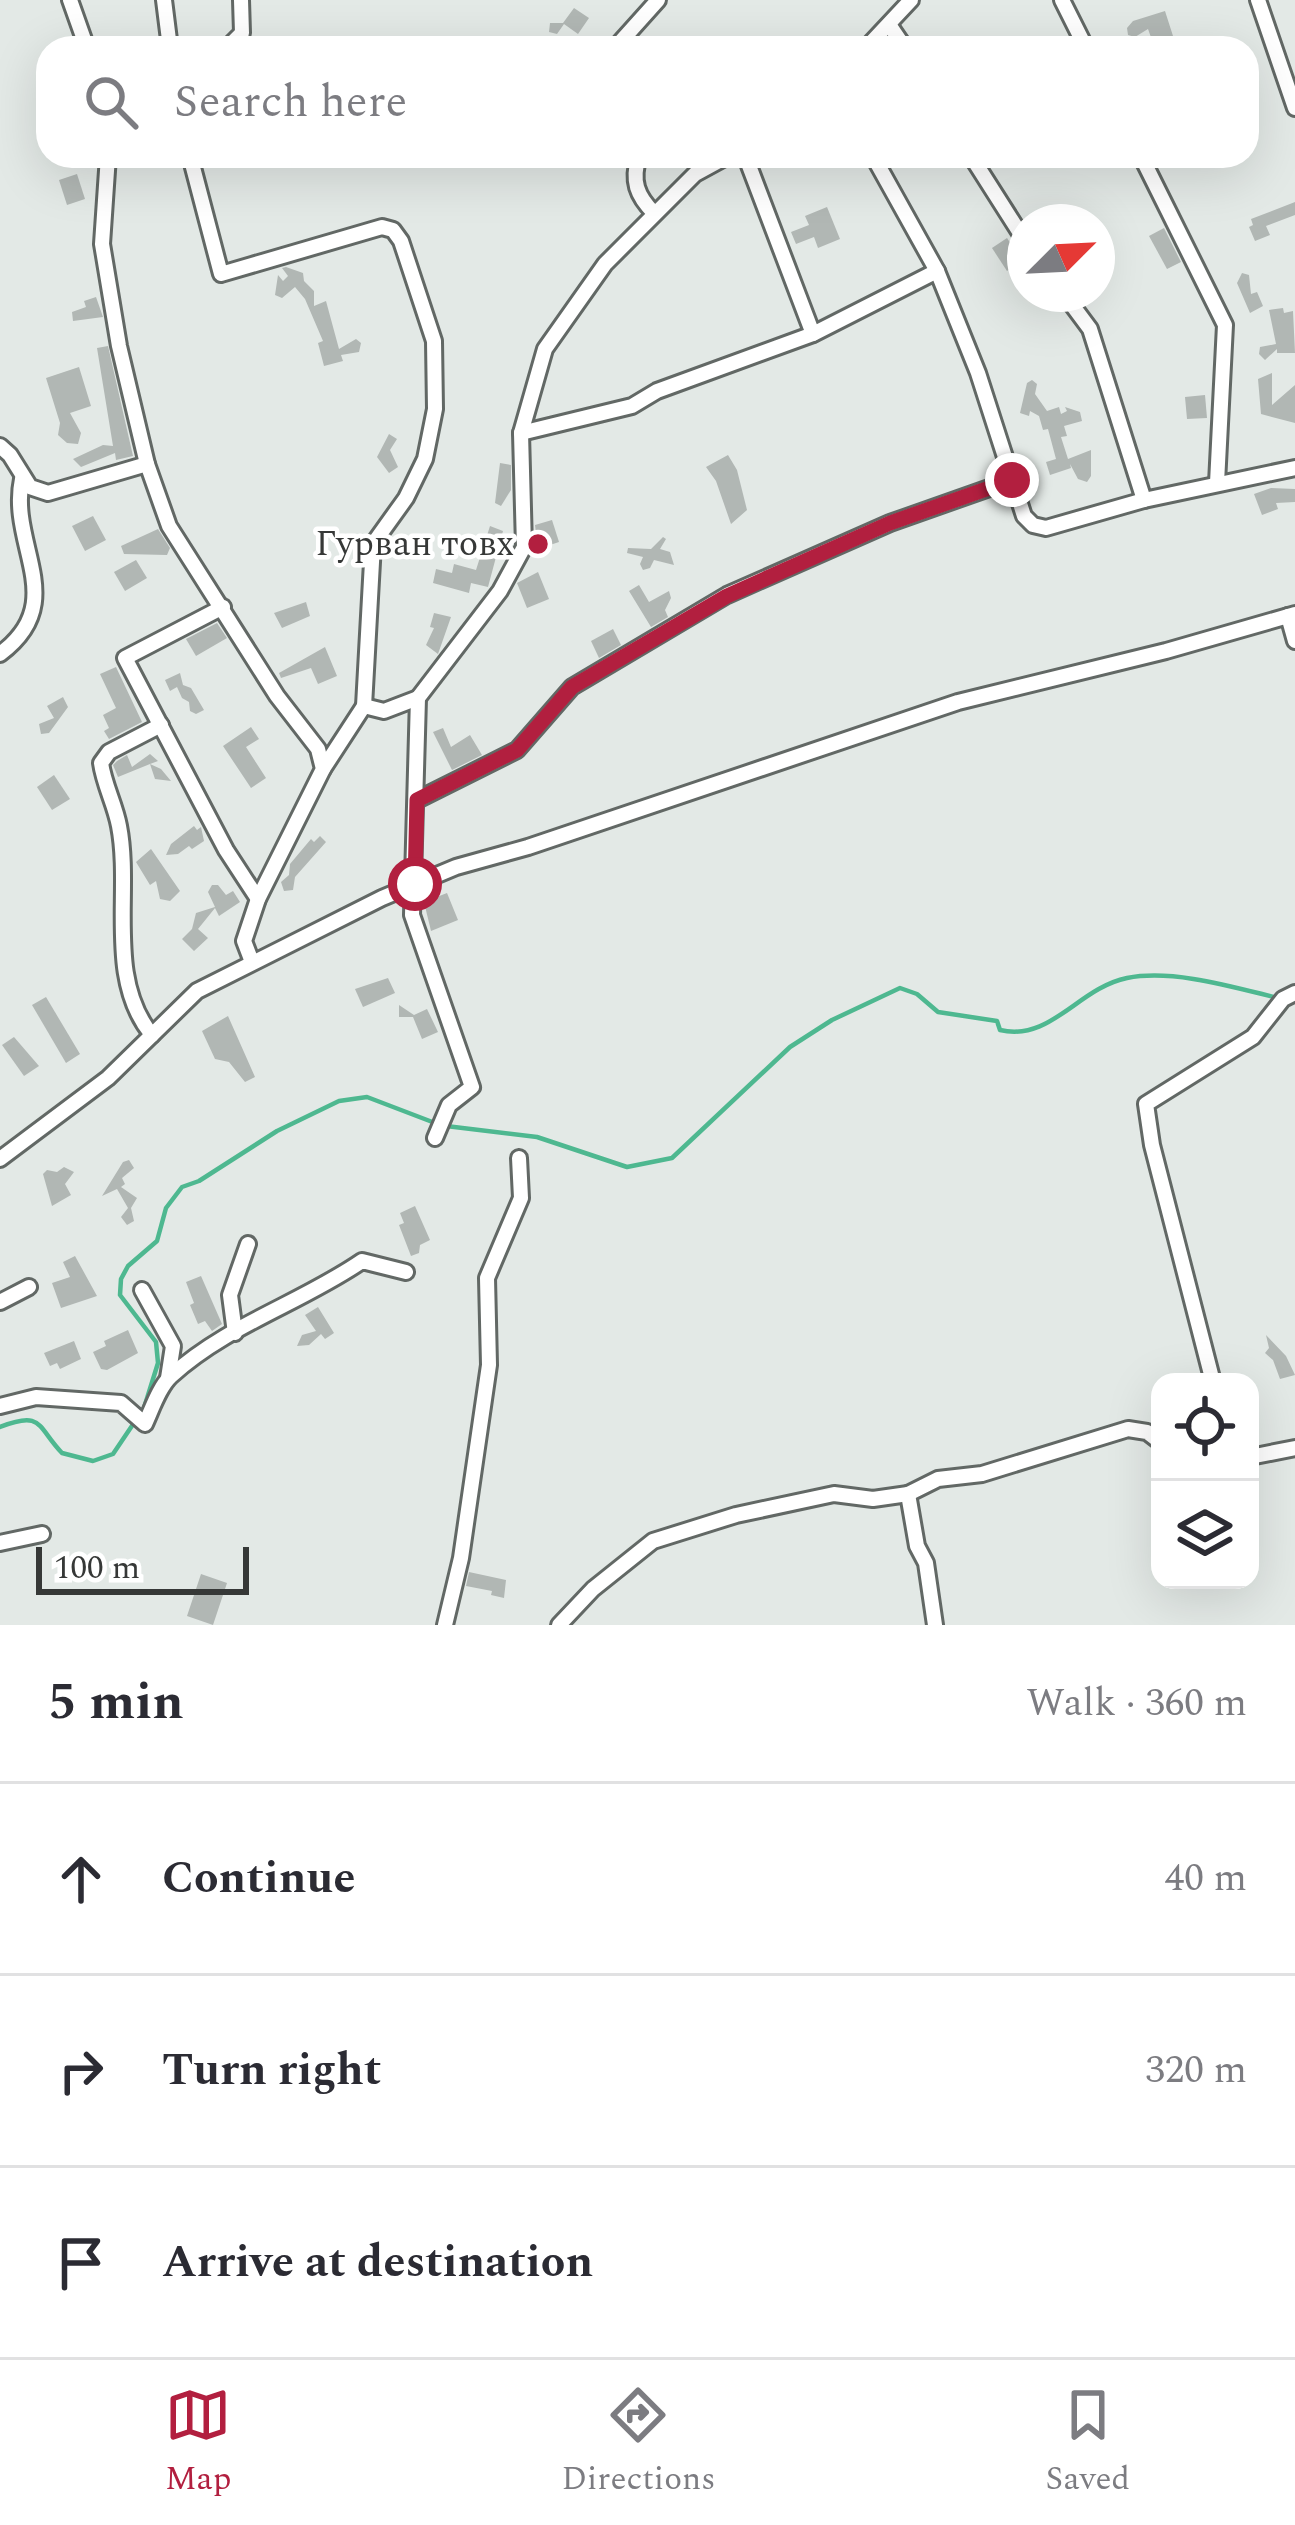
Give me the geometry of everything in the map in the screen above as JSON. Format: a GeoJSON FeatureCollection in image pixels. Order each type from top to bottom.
{"type":"FeatureCollection","features":[{"type":"Feature","properties":{"kind":"street"},"geometry":{"type":"LineString","coordinates":[[70,0],[83,36]]}},
{"type":"Feature","properties":{"kind":"street"},"geometry":{"type":"LineString","coordinates":[[164,0],[168,36]]}},
{"type":"Feature","properties":{"kind":"street"},"geometry":{"type":"LineString","coordinates":[[239,36],[241,0]]}},
{"type":"Feature","properties":{"kind":"street"},"geometry":{"type":"LineString","coordinates":[[625,36],[658,0]]}},
{"type":"Feature","properties":{"kind":"street"},"geometry":{"type":"LineString","coordinates":[[879,36],[911,0]]}},
{"type":"Feature","properties":{"kind":"street"},"geometry":{"type":"LineString","coordinates":[[1062,0],[1081,36]]}},
{"type":"Feature","properties":{"kind":"street"},"geometry":{"type":"LineString","coordinates":[[1258,0],[1295,108]]}},
{"type":"Feature","properties":{"kind":"street"},"geometry":{"type":"LineString","coordinates":[[890,26],[897,36]]}},
{"type":"Feature","properties":{"kind":"street"},"geometry":{"type":"LineString","coordinates":[[106,168],[102,244],[119,346],[147,464],[169,526],[277,696],[318,749],[323,769]]}},
{"type":"Feature","properties":{"kind":"street"},"geometry":{"type":"LineString","coordinates":[[193,168],[221,274],[382,227],[393,230],[434,341],[435,409],[424,459],[406,498],[373,544],[364,706],[323,769],[257,899],[244,940],[252,962]]}},
{"type":"Feature","properties":{"kind":"street"},"geometry":{"type":"LineString","coordinates":[[635,168],[638,197],[654,213]]}},
{"type":"Feature","properties":{"kind":"street"},"geometry":{"type":"LineString","coordinates":[[364,706],[384,711],[418,698],[500,591],[524,547],[520,433],[545,349],[605,265],[706,168]]}},
{"type":"Feature","properties":{"kind":"street"},"geometry":{"type":"LineString","coordinates":[[747,168],[813,334]]}},
{"type":"Feature","properties":{"kind":"street"},"geometry":{"type":"LineString","coordinates":[[880,168],[937,271],[978,373],[1024,516],[1033,525],[1046,528],[1144,500],[1295,468]]}},
{"type":"Feature","properties":{"kind":"street"},"geometry":{"type":"LineString","coordinates":[[979,168],[1007,213]]}},
{"type":"Feature","properties":{"kind":"street"},"geometry":{"type":"LineString","coordinates":[[1147,168],[1225,325],[1217,483]]}},
{"type":"Feature","properties":{"kind":"street"},"geometry":{"type":"LineString","coordinates":[[520,433],[632,406],[657,391],[813,334],[937,271]]}},
{"type":"Feature","properties":{"kind":"street"},"geometry":{"type":"LineString","coordinates":[[1078,312],[1090,328],[1144,500]]}},
{"type":"Feature","properties":{"kind":"street"},"geometry":{"type":"LineString","coordinates":[[0,446],[22,479],[48,493],[147,464]]}},
{"type":"Feature","properties":{"kind":"street"},"geometry":{"type":"LineString","coordinates":[[0,655],[19,635],[36,601],[34,566],[19,514],[22,479]]}},
{"type":"Feature","properties":{"kind":"street"},"geometry":{"type":"LineString","coordinates":[[417,800],[517,750],[572,687],[727,596],[890,523],[1012,480]]}},
{"type":"Feature","properties":{"kind":"street"},"geometry":{"type":"LineString","coordinates":[[223,607],[125,658],[226,850],[257,899]]}},
{"type":"Feature","properties":{"kind":"street"},"geometry":{"type":"LineString","coordinates":[[0,1159],[68,1111],[197,992],[456,867],[958,702],[1292,615],[1295,641]]}},
{"type":"Feature","properties":{"kind":"street"},"geometry":{"type":"LineString","coordinates":[[418,698],[412,916],[472,1087],[449,1105],[438,1130]]}},
{"type":"Feature","properties":{"kind":"street"},"geometry":{"type":"LineString","coordinates":[[152,1035],[129,992],[120,832],[101,763],[109,752],[161,725]]}},
{"type":"Feature","properties":{"kind":"street"},"geometry":{"type":"LineString","coordinates":[[1211,1373],[1146,1104],[1253,1037],[1283,999],[1295,993]]}},
{"type":"Feature","properties":{"kind":"street"},"geometry":{"type":"LineString","coordinates":[[445,1625],[461,1558],[489,1365],[487,1278],[521,1198],[519,1158]]}},
{"type":"Feature","properties":{"kind":"street"},"geometry":{"type":"LineString","coordinates":[[235,1333],[230,1295],[248,1244]]}},
{"type":"Feature","properties":{"kind":"street"},"geometry":{"type":"LineString","coordinates":[[0,1406],[36,1397],[121,1403],[139,1419],[167,1378],[250,1319],[336,1279],[362,1261],[406,1272]]}},
{"type":"Feature","properties":{"kind":"street"},"geometry":{"type":"LineString","coordinates":[[0,1302],[29,1287]]}},
{"type":"Feature","properties":{"kind":"street"},"geometry":{"type":"LineString","coordinates":[[142,1290],[172,1346],[167,1378]]}},
{"type":"Feature","properties":{"kind":"street"},"geometry":{"type":"LineString","coordinates":[[559,1625],[592,1589],[653,1541],[736,1515],[835,1494],[873,1499],[908,1494],[938,1479],[982,1474],[1129,1430],[1151,1435]]}},
{"type":"Feature","properties":{"kind":"street"},"geometry":{"type":"LineString","coordinates":[[1259,1455],[1295,1448]]}},
{"type":"Feature","properties":{"kind":"street"},"geometry":{"type":"LineString","coordinates":[[908,1494],[917,1546],[926,1563],[935,1625]]}},
{"type":"Feature","properties":{"kind":"street"},"geometry":{"type":"LineString","coordinates":[[0,1543],[42,1534]]}},
{"type":"Feature","properties":{"kind":"building"},"geometry":{"type":"Polygon","coordinates":[[[574,8],[589,18],[578,34],[564,24],[557,34],[549,32],[550,23],[563,23],[574,8]]]}},
{"type":"Feature","properties":{"kind":"building"},"geometry":{"type":"Polygon","coordinates":[[[1165,11],[1173,36],[1150,36],[1148,29],[1128,35],[1133,21],[1165,11]]]}},
{"type":"Feature","properties":{"kind":"building"},"geometry":{"type":"Polygon","coordinates":[[[77,174],[85,199],[67,205],[59,180],[77,174]]]}},
{"type":"Feature","properties":{"kind":"building"},"geometry":{"type":"Polygon","coordinates":[[[1295,202],[1295,215],[1266,226],[1270,235],[1255,241],[1251,219],[1295,202]]]}},
{"type":"Feature","properties":{"kind":"building"},"geometry":{"type":"Polygon","coordinates":[[[827,207],[840,239],[818,248],[814,237],[796,244],[791,232],[809,225],[805,216],[827,207]]]}},
{"type":"Feature","properties":{"kind":"building"},"geometry":{"type":"Polygon","coordinates":[[[1164,228],[1181,262],[1167,269],[1149,236],[1164,228]]]}},
{"type":"Feature","properties":{"kind":"building"},"geometry":{"type":"Polygon","coordinates":[[[1007,238],[1007,271],[992,248],[1007,238]]]}},
{"type":"Feature","properties":{"kind":"building"},"geometry":{"type":"Polygon","coordinates":[[[282,268],[303,273],[314,291],[314,306],[326,301],[339,349],[356,339],[361,343],[359,352],[341,355],[343,361],[324,366],[318,343],[323,341],[305,299],[295,287],[282,298],[275,295],[278,275],[283,281],[288,276],[282,268]]]}},
{"type":"Feature","properties":{"kind":"building"},"geometry":{"type":"Polygon","coordinates":[[[1242,273],[1249,275],[1251,294],[1257,292],[1263,306],[1250,313],[1237,283],[1242,273]]]}},
{"type":"Feature","properties":{"kind":"building"},"geometry":{"type":"Polygon","coordinates":[[[96,297],[103,317],[73,321],[72,312],[96,297]]]}},
{"type":"Feature","properties":{"kind":"building"},"geometry":{"type":"Polygon","coordinates":[[[1283,308],[1284,313],[1293,311],[1295,353],[1277,353],[1277,349],[1265,360],[1260,347],[1276,344],[1269,310],[1283,308]]]}},
{"type":"Feature","properties":{"kind":"building"},"geometry":{"type":"Polygon","coordinates":[[[108,346],[133,456],[116,460],[115,453],[81,467],[73,459],[103,445],[113,446],[97,348],[108,346]]]}},
{"type":"Feature","properties":{"kind":"building"},"geometry":{"type":"Polygon","coordinates":[[[79,367],[91,406],[70,413],[81,433],[78,444],[67,443],[58,435],[60,423],[46,378],[79,367]]]}},
{"type":"Feature","properties":{"kind":"building"},"geometry":{"type":"Polygon","coordinates":[[[1272,373],[1272,405],[1295,385],[1295,423],[1261,414],[1258,379],[1272,373]]]}},
{"type":"Feature","properties":{"kind":"building"},"geometry":{"type":"Polygon","coordinates":[[[1032,380],[1047,411],[1059,407],[1061,414],[1067,411],[1065,407],[1080,412],[1082,421],[1064,426],[1067,436],[1061,437],[1068,459],[1091,450],[1087,482],[1078,479],[1070,464],[1071,468],[1050,475],[1046,462],[1056,459],[1048,429],[1043,430],[1039,416],[1020,413],[1027,383],[1032,380]]]}},
{"type":"Feature","properties":{"kind":"building"},"geometry":{"type":"Polygon","coordinates":[[[1205,395],[1207,418],[1187,419],[1185,397],[1205,395]]]}},
{"type":"Feature","properties":{"kind":"building"},"geometry":{"type":"Polygon","coordinates":[[[389,434],[397,439],[390,450],[398,467],[389,473],[377,457],[389,434]]]}},
{"type":"Feature","properties":{"kind":"building"},"geometry":{"type":"Polygon","coordinates":[[[728,455],[737,470],[747,510],[731,524],[706,467],[728,455]]]}},
{"type":"Feature","properties":{"kind":"building"},"geometry":{"type":"Polygon","coordinates":[[[500,463],[511,465],[511,490],[501,506],[495,503],[500,463]]]}},
{"type":"Feature","properties":{"kind":"building"},"geometry":{"type":"Polygon","coordinates":[[[1271,488],[1295,489],[1295,502],[1276,503],[1278,509],[1262,515],[1254,494],[1271,488]]]}},
{"type":"Feature","properties":{"kind":"building"},"geometry":{"type":"Polygon","coordinates":[[[93,516],[106,540],[85,551],[72,526],[93,516]]]}},
{"type":"Feature","properties":{"kind":"building"},"geometry":{"type":"Polygon","coordinates":[[[552,520],[559,542],[538,549],[535,525],[552,520]]]}},
{"type":"Feature","properties":{"kind":"building"},"geometry":{"type":"Polygon","coordinates":[[[490,526],[503,531],[488,587],[471,583],[469,593],[433,583],[436,569],[452,573],[454,564],[476,570],[490,526]]]}},
{"type":"Feature","properties":{"kind":"building"},"geometry":{"type":"Polygon","coordinates":[[[158,529],[170,548],[167,555],[124,554],[121,546],[158,529]]]}},
{"type":"Feature","properties":{"kind":"building"},"geometry":{"type":"Polygon","coordinates":[[[663,537],[660,549],[670,552],[674,565],[654,560],[643,570],[643,557],[627,553],[628,548],[651,549],[663,537]]]}},
{"type":"Feature","properties":{"kind":"building"},"geometry":{"type":"Polygon","coordinates":[[[136,560],[147,578],[125,591],[114,572],[136,560]]]}},
{"type":"Feature","properties":{"kind":"building"},"geometry":{"type":"Polygon","coordinates":[[[538,572],[549,599],[527,608],[517,583],[538,572]]]}},
{"type":"Feature","properties":{"kind":"building"},"geometry":{"type":"Polygon","coordinates":[[[639,585],[649,602],[669,591],[671,598],[665,610],[668,617],[651,627],[629,591],[639,585]]]}},
{"type":"Feature","properties":{"kind":"building"},"geometry":{"type":"Polygon","coordinates":[[[306,602],[310,616],[282,628],[274,613],[306,602]]]}},
{"type":"Feature","properties":{"kind":"building"},"geometry":{"type":"Polygon","coordinates":[[[434,613],[451,617],[438,654],[426,645],[434,628],[430,627],[434,613]]]}},
{"type":"Feature","properties":{"kind":"building"},"geometry":{"type":"Polygon","coordinates":[[[217,623],[227,638],[196,656],[186,639],[217,623]]]}},
{"type":"Feature","properties":{"kind":"building"},"geometry":{"type":"Polygon","coordinates":[[[613,629],[621,645],[599,658],[591,641],[613,629]]]}},
{"type":"Feature","properties":{"kind":"building"},"geometry":{"type":"Polygon","coordinates":[[[325,647],[337,676],[318,684],[311,668],[281,678],[279,673],[325,647]]]}},
{"type":"Feature","properties":{"kind":"building"},"geometry":{"type":"Polygon","coordinates":[[[116,667],[142,722],[109,739],[103,715],[116,708],[100,674],[116,667]]]}},
{"type":"Feature","properties":{"kind":"building"},"geometry":{"type":"Polygon","coordinates":[[[180,673],[183,685],[191,688],[204,710],[190,711],[177,687],[170,691],[165,680],[180,673]]]}},
{"type":"Feature","properties":{"kind":"building"},"geometry":{"type":"Polygon","coordinates":[[[63,697],[68,707],[49,733],[41,734],[39,724],[54,718],[47,706],[63,697]]]}},
{"type":"Feature","properties":{"kind":"building"},"geometry":{"type":"Polygon","coordinates":[[[251,727],[259,739],[246,747],[266,778],[251,788],[223,746],[251,727]]]}},
{"type":"Feature","properties":{"kind":"building"},"geometry":{"type":"Polygon","coordinates":[[[443,728],[451,747],[470,735],[482,755],[452,770],[433,732],[443,728]]]}},
{"type":"Feature","properties":{"kind":"building"},"geometry":{"type":"Polygon","coordinates":[[[150,754],[158,761],[118,777],[113,765],[117,761],[127,755],[132,767],[150,754]]]}},
{"type":"Feature","properties":{"kind":"building"},"geometry":{"type":"Polygon","coordinates":[[[150,764],[161,769],[171,781],[155,779],[150,764]]]}},
{"type":"Feature","properties":{"kind":"building"},"geometry":{"type":"Polygon","coordinates":[[[54,775],[70,799],[52,810],[37,787],[54,775]]]}},
{"type":"Feature","properties":{"kind":"building"},"geometry":{"type":"Polygon","coordinates":[[[194,826],[201,827],[204,841],[166,855],[171,844],[194,826]]]}},
{"type":"Feature","properties":{"kind":"building"},"geometry":{"type":"Polygon","coordinates":[[[320,836],[326,842],[295,877],[293,890],[284,891],[281,882],[289,875],[290,864],[311,839],[314,842],[320,836]]]}},
{"type":"Feature","properties":{"kind":"building"},"geometry":{"type":"Polygon","coordinates":[[[151,849],[180,891],[170,901],[160,899],[156,881],[150,885],[136,862],[151,849]]]}},
{"type":"Feature","properties":{"kind":"building"},"geometry":{"type":"Polygon","coordinates":[[[212,885],[226,895],[233,891],[240,902],[219,916],[215,908],[198,929],[208,938],[194,951],[182,939],[192,929],[196,913],[215,907],[208,892],[212,885]]]}},
{"type":"Feature","properties":{"kind":"building"},"geometry":{"type":"Polygon","coordinates":[[[447,893],[458,920],[431,931],[424,902],[447,893]]]}},
{"type":"Feature","properties":{"kind":"building"},"geometry":{"type":"Polygon","coordinates":[[[388,978],[395,993],[363,1007],[355,989],[388,978]]]}},
{"type":"Feature","properties":{"kind":"building"},"geometry":{"type":"Polygon","coordinates":[[[46,997],[80,1054],[66,1063],[32,1005],[46,997]]]}},
{"type":"Feature","properties":{"kind":"building"},"geometry":{"type":"Polygon","coordinates":[[[399,1005],[414,1015],[427,1009],[438,1032],[422,1039],[413,1017],[399,1017],[399,1005]]]}},
{"type":"Feature","properties":{"kind":"building"},"geometry":{"type":"Polygon","coordinates":[[[228,1016],[255,1077],[245,1082],[229,1062],[215,1059],[202,1031],[228,1016]]]}},
{"type":"Feature","properties":{"kind":"building"},"geometry":{"type":"Polygon","coordinates":[[[14,1037],[39,1066],[24,1076],[2,1045],[14,1037]]]}},
{"type":"Feature","properties":{"kind":"building"},"geometry":{"type":"Polygon","coordinates":[[[129,1160],[134,1168],[122,1178],[125,1184],[121,1187],[137,1198],[131,1208],[134,1221],[127,1225],[121,1217],[128,1208],[117,1189],[102,1196],[123,1162],[129,1160]]]}},
{"type":"Feature","properties":{"kind":"building"},"geometry":{"type":"Polygon","coordinates":[[[64,1167],[74,1172],[65,1184],[71,1195],[52,1206],[43,1174],[64,1167]]]}},
{"type":"Feature","properties":{"kind":"building"},"geometry":{"type":"Polygon","coordinates":[[[415,1206],[430,1240],[411,1256],[399,1225],[404,1223],[400,1213],[415,1206]]]}},
{"type":"Feature","properties":{"kind":"building"},"geometry":{"type":"Polygon","coordinates":[[[75,1256],[97,1296],[61,1308],[52,1283],[70,1277],[63,1262],[75,1256]]]}},
{"type":"Feature","properties":{"kind":"building"},"geometry":{"type":"Polygon","coordinates":[[[201,1276],[222,1324],[212,1331],[205,1321],[198,1324],[190,1305],[194,1303],[186,1282],[201,1276]]]}},
{"type":"Feature","properties":{"kind":"building"},"geometry":{"type":"Polygon","coordinates":[[[318,1307],[334,1333],[297,1346],[302,1335],[316,1331],[305,1315],[318,1307]]]}},
{"type":"Feature","properties":{"kind":"building"},"geometry":{"type":"Polygon","coordinates":[[[128,1330],[138,1353],[101,1369],[93,1352],[128,1330]]]}},
{"type":"Feature","properties":{"kind":"building"},"geometry":{"type":"Polygon","coordinates":[[[1266,1335],[1286,1356],[1295,1375],[1280,1379],[1265,1353],[1269,1348],[1266,1335]]]}},
{"type":"Feature","properties":{"kind":"building"},"geometry":{"type":"Polygon","coordinates":[[[74,1341],[81,1359],[60,1369],[57,1363],[50,1366],[44,1353],[74,1341]]]}},
{"type":"Feature","properties":{"kind":"building"},"geometry":{"type":"Polygon","coordinates":[[[469,1572],[506,1580],[504,1598],[466,1586],[469,1572]]]}},
{"type":"Feature","properties":{"kind":"building"},"geometry":{"type":"Polygon","coordinates":[[[201,1574],[227,1583],[213,1625],[187,1616],[201,1574]]]}},
{"type":"Feature","properties":{"kind":"waterway"},"geometry":{"type":"LineString","coordinates":[[446,1126],[537,1137],[627,1167],[672,1158],[790,1047],[832,1020],[900,988],[917,994],[938,1012],[997,1021],[1000,1030],[1018,1032],[1050,1021],[1094,992],[1127,978],[1183,977],[1278,998]]}},
{"type":"Feature","properties":{"kind":"waterway"},"geometry":{"type":"LineString","coordinates":[[0,1427],[32,1421],[62,1453],[93,1461],[113,1454],[144,1408],[158,1363],[156,1342],[120,1295],[121,1279],[128,1266],[157,1241],[166,1208],[182,1187],[339,1101],[367,1097],[435,1123]]}},
{"type":"Feature","properties":{"kind":"place","name":"Гурван товх"},"geometry":{"type":"Point","coordinates":[538,544]}},
{"type":"Feature","properties":{"kind":"route"},"geometry":{"type":"LineString","coordinates":[[415,884],[417,800],[517,750],[572,687],[727,596],[890,523],[1012,480]]}}]}
